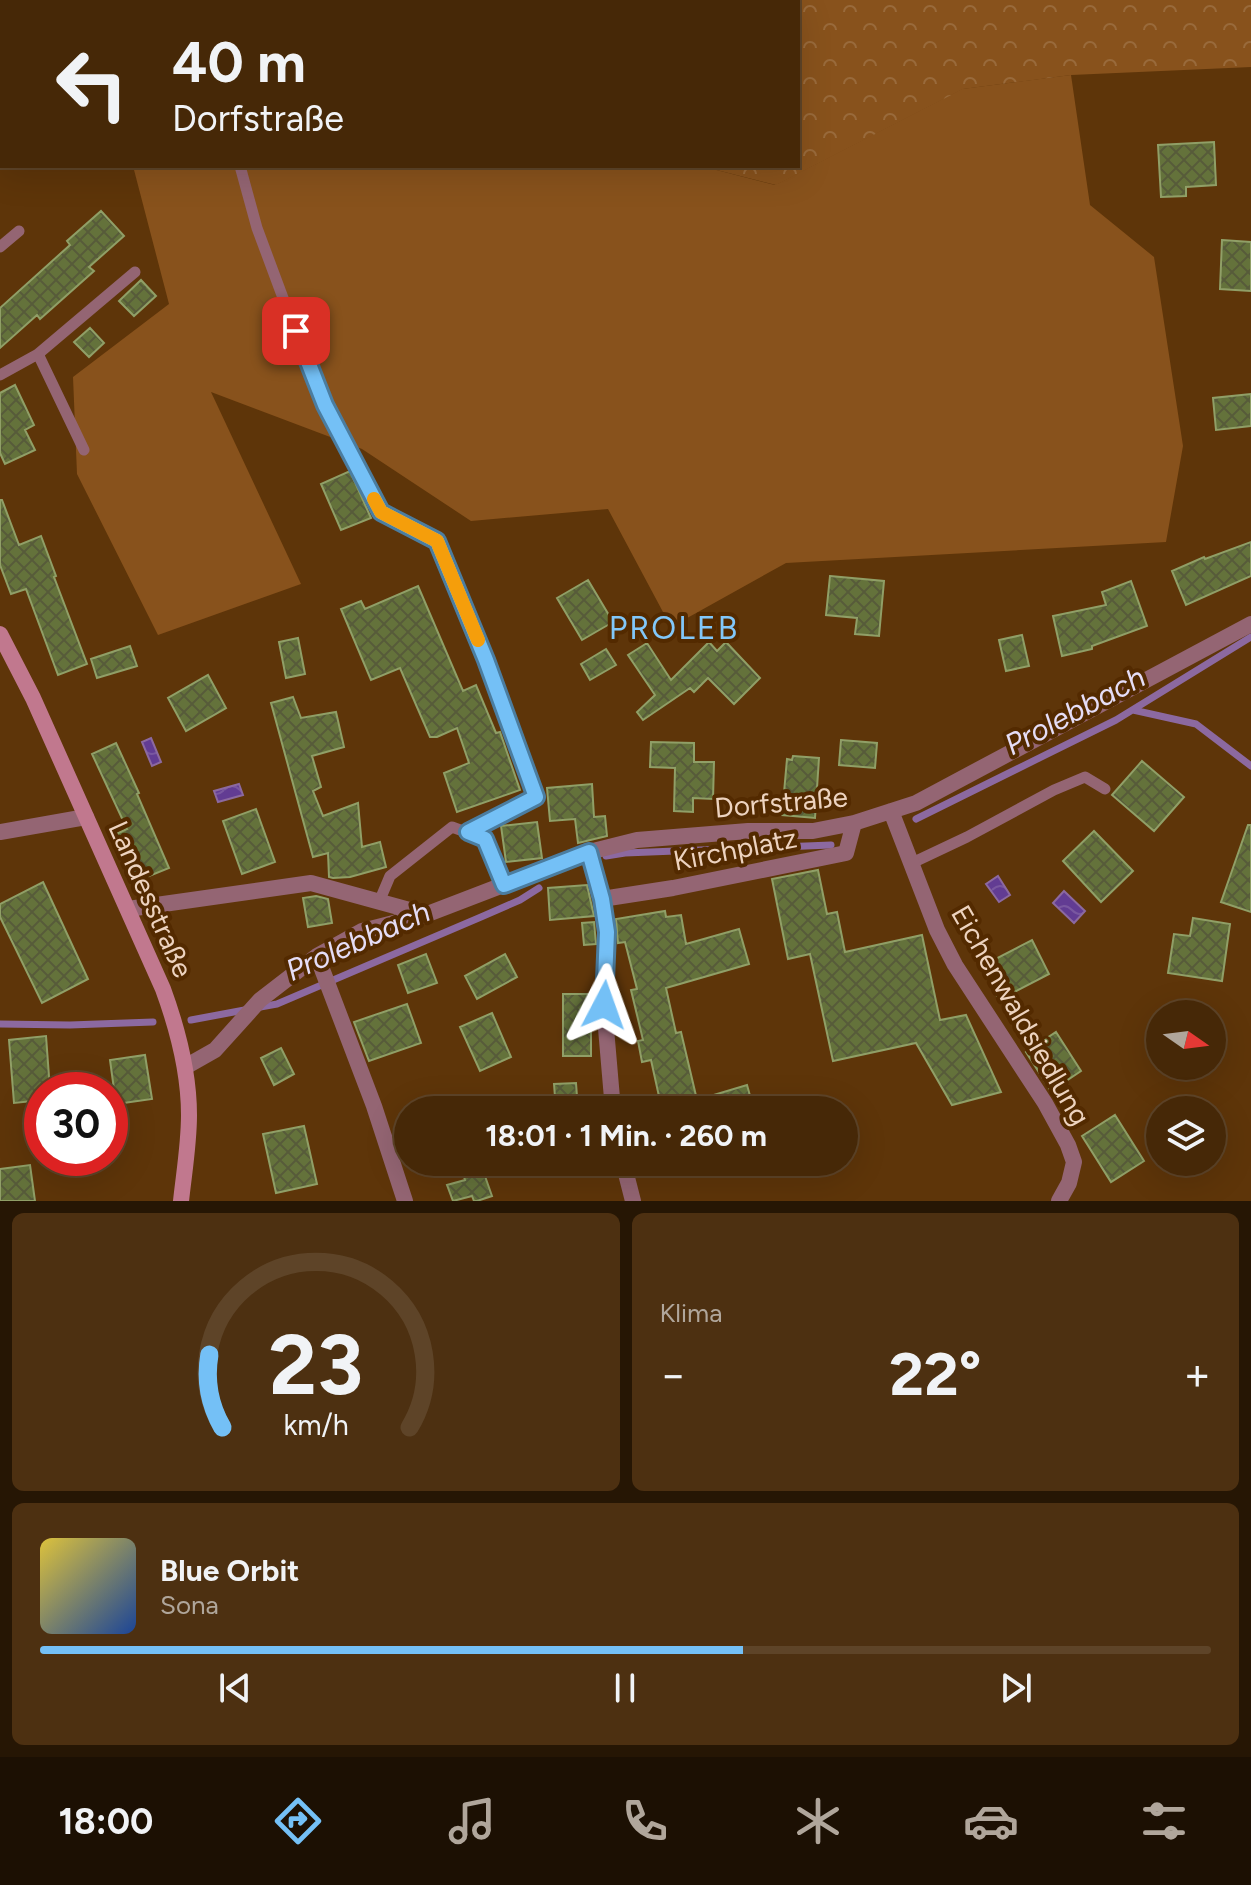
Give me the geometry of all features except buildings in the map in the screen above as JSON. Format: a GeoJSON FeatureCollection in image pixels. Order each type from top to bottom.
{"type":"FeatureCollection","features":[{"type":"Feature","properties":{"kind":"main road","name":"Landesstraße"},"geometry":{"type":"LineString","coordinates":[[0,634],[33,698],[128,909],[177,1028],[185,1067],[189,1115],[181,1201]]}},
{"type":"Feature","properties":{"kind":"street","name":"Dorfstraße"},"geometry":{"type":"LineString","coordinates":[[185,1067],[215,1050],[260,1000],[317,956],[362,931],[425,915],[504,885],[591,860],[637,840],[748,831],[813,831],[854,823],[916,803],[1251,624]]}},
{"type":"Feature","properties":{"kind":"street","name":"Eichenwaldsiedlung"},"geometry":{"type":"LineString","coordinates":[[891,811],[937,930],[955,965],[1045,1103],[1068,1145],[1074,1162],[1069,1183],[1059,1201]]}},
{"type":"Feature","properties":{"kind":"street"},"geometry":{"type":"LineString","coordinates":[[0,832],[86,817]]}},
{"type":"Feature","properties":{"kind":"street","name":"Kirchplatz"},"geometry":{"type":"LineString","coordinates":[[602,899],[846,853],[854,823]]}},
{"type":"Feature","properties":{"kind":"street"},"geometry":{"type":"LineString","coordinates":[[591,860],[607,932],[604,1005],[612,1096]]}},
{"type":"Feature","properties":{"kind":"street"},"geometry":{"type":"LineString","coordinates":[[128,909],[311,883],[425,915]]}},
{"type":"Feature","properties":{"kind":"street"},"geometry":{"type":"LineString","coordinates":[[317,956],[374,1106],[405,1201]]}},
{"type":"Feature","properties":{"kind":"street"},"geometry":{"type":"LineString","coordinates":[[627,1176],[633,1201]]}},
{"type":"Feature","properties":{"kind":"lane"},"geometry":{"type":"LineString","coordinates":[[241,168],[257,228],[325,405],[381,512],[437,541],[486,660],[536,797],[468,832]]}},
{"type":"Feature","properties":{"kind":"lane"},"geometry":{"type":"LineString","coordinates":[[0,247],[19,231]]}},
{"type":"Feature","properties":{"kind":"lane"},"geometry":{"type":"LineString","coordinates":[[0,375],[38,354],[135,272]]}},
{"type":"Feature","properties":{"kind":"lane"},"geometry":{"type":"LineString","coordinates":[[38,354],[84,450]]}},
{"type":"Feature","properties":{"kind":"lane"},"geometry":{"type":"LineString","coordinates":[[912,863],[1085,777],[1105,789]]}},
{"type":"Feature","properties":{"kind":"lane"},"geometry":{"type":"LineString","coordinates":[[379,902],[390,876],[452,827],[485,839],[504,885]]}},
{"type":"Feature","properties":{"kind":"green space"},"geometry":{"type":"Polygon","coordinates":[[[800,0],[1251,0],[1251,67],[1071,75],[963,89],[776,185],[709,168],[800,168],[800,0]]]}},
{"type":"Feature","properties":{"kind":"green space"},"geometry":{"type":"Polygon","coordinates":[[[1071,75],[1090,205],[1154,257],[1183,446],[1166,542],[786,563],[671,627],[608,509],[471,521],[362,449],[211,392],[301,584],[158,635],[77,474],[73,377],[169,304],[134,168],[709,168],[775,185],[962,89],[1071,75]]]}},
{"type":"Feature","properties":{"kind":"water"},"geometry":{"type":"Polygon","coordinates":[[[151,738],[161,762],[152,766],[142,742],[151,738]]]}},
{"type":"Feature","properties":{"kind":"water"},"geometry":{"type":"Polygon","coordinates":[[[239,784],[243,795],[218,802],[214,791],[239,784]]]}},
{"type":"Feature","properties":{"kind":"water"},"geometry":{"type":"Polygon","coordinates":[[[998,876],[1010,895],[999,902],[986,884],[998,876]]]}},
{"type":"Feature","properties":{"kind":"water"},"geometry":{"type":"Polygon","coordinates":[[[1064,891],[1085,911],[1074,923],[1053,903],[1064,891]]]}},
{"type":"Feature","properties":{"kind":"waterway","name":"Prolebbach"},"geometry":{"type":"LineString","coordinates":[[916,819],[1116,720],[1251,637]]}},
{"type":"Feature","properties":{"kind":"waterway"},"geometry":{"type":"LineString","coordinates":[[1133,710],[1196,724],[1251,766]]}},
{"type":"Feature","properties":{"kind":"waterway","name":"Prolebbach"},"geometry":{"type":"LineString","coordinates":[[606,856],[831,845]]}},
{"type":"Feature","properties":{"kind":"waterway","name":"Prolebbach"},"geometry":{"type":"LineString","coordinates":[[191,1020],[277,1004],[520,900],[539,888]]}},
{"type":"Feature","properties":{"kind":"waterway","name":"Prolebbach"},"geometry":{"type":"LineString","coordinates":[[0,1024],[153,1022]]}},
{"type":"Feature","properties":{"kind":"slow traffic"},"geometry":{"type":"LineString","coordinates":[[374,499],[381,512],[437,541],[478,640]]}},
{"type":"Feature","properties":{"kind":"district","name":"PROLEB"},"geometry":{"type":"Point","coordinates":[674,628]}},
{"type":"Feature","properties":{"kind":"route"},"geometry":{"type":"LineString","coordinates":[[296,331],[325,405],[381,512],[437,541],[486,660],[536,797],[468,832],[485,839],[504,885],[589,852],[607,932],[604,1005]]}}]}
